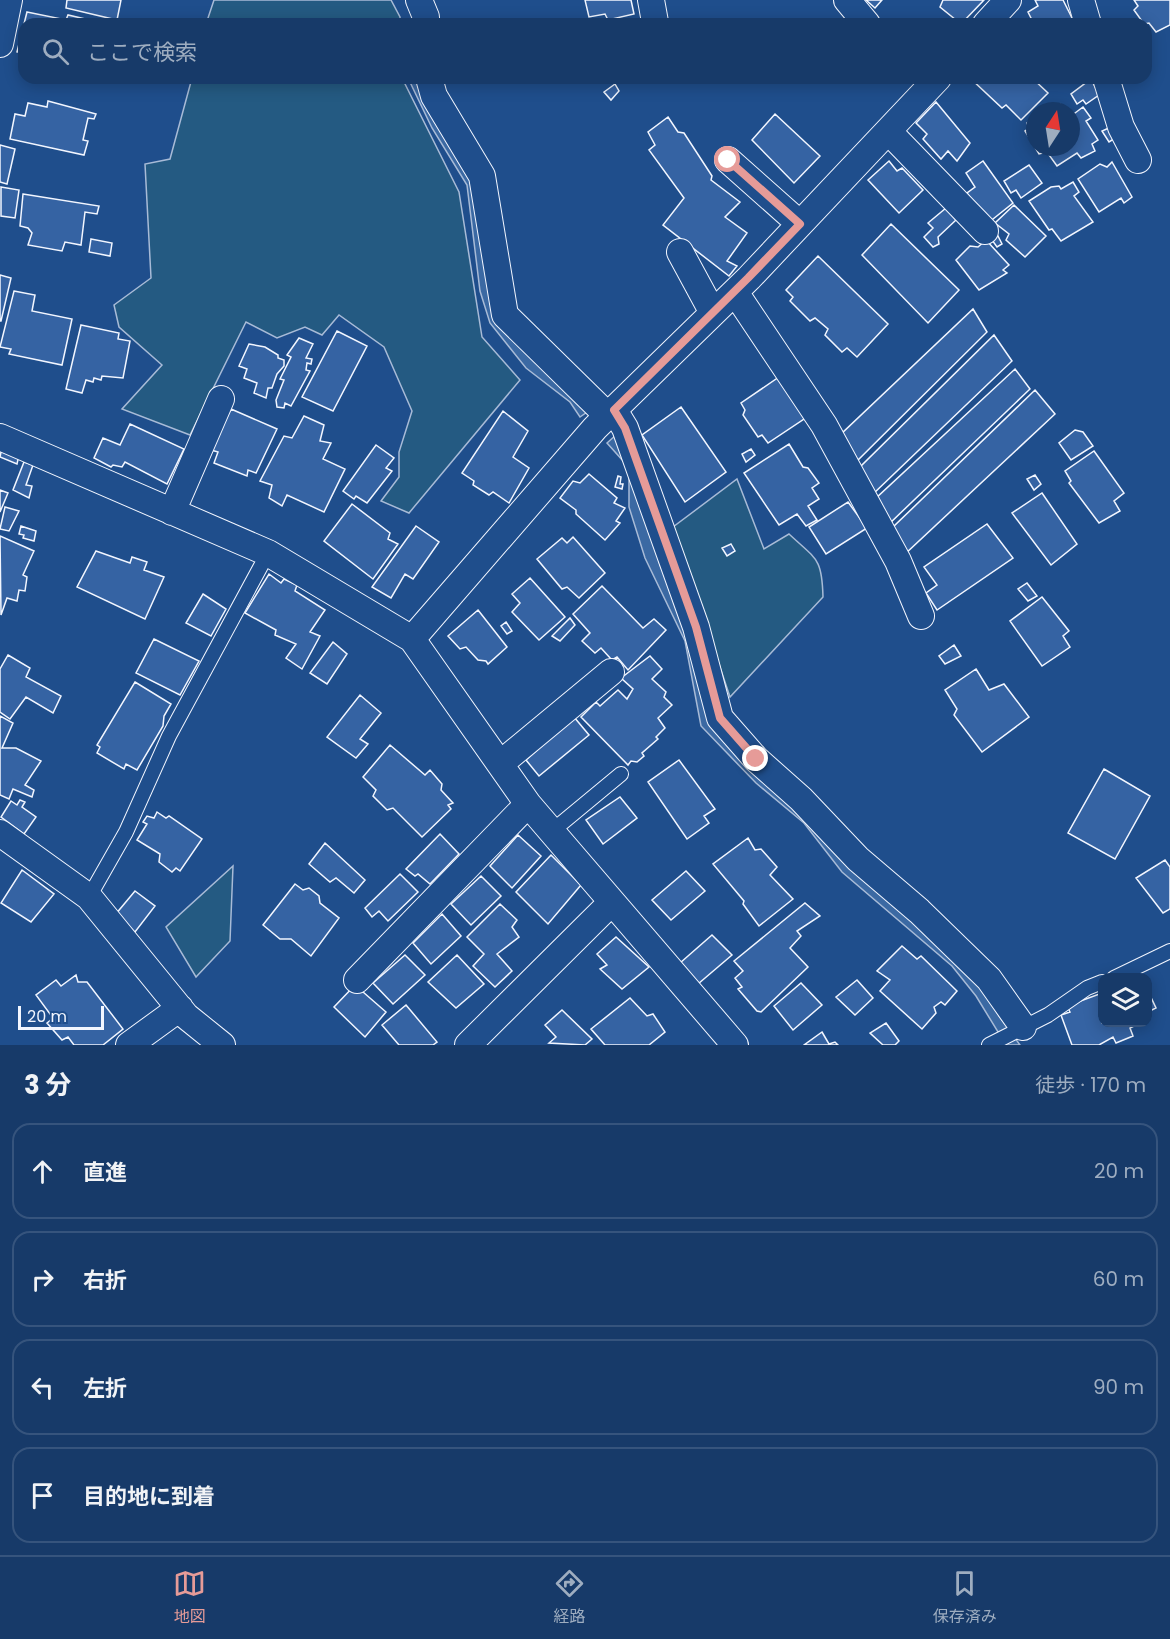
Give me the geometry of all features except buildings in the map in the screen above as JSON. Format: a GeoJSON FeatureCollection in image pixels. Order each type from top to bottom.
{"type":"FeatureCollection","features":[{"type":"Feature","properties":{"kind":"street"},"geometry":{"type":"LineString","coordinates":[[0,44],[9,0]]}},
{"type":"Feature","properties":{"kind":"street"},"geometry":{"type":"LineString","coordinates":[[419,0],[426,18]]}},
{"type":"Feature","properties":{"kind":"street"},"geometry":{"type":"LineString","coordinates":[[847,0],[862,18]]}},
{"type":"Feature","properties":{"kind":"street"},"geometry":{"type":"LineString","coordinates":[[992,18],[1008,0]]}},
{"type":"Feature","properties":{"kind":"street"},"geometry":{"type":"LineString","coordinates":[[1081,0],[1086,18]]}},
{"type":"Feature","properties":{"kind":"street"},"geometry":{"type":"LineString","coordinates":[[431,84],[434,96],[482,176],[505,315],[611,412],[625,428],[696,627],[720,718],[756,759],[801,799],[858,859],[919,911],[989,979],[1023,1028]]}},
{"type":"Feature","properties":{"kind":"street"},"geometry":{"type":"LineString","coordinates":[[412,639],[611,412],[735,292],[800,224],[888,130],[922,84]]}},
{"type":"Feature","properties":{"kind":"street"},"geometry":{"type":"LineString","coordinates":[[1108,84],[1121,128],[1138,160]]}},
{"type":"Feature","properties":{"kind":"street"},"geometry":{"type":"LineString","coordinates":[[888,130],[985,231]]}},
{"type":"Feature","properties":{"kind":"street"},"geometry":{"type":"LineString","coordinates":[[728,160],[800,224]]}},
{"type":"Feature","properties":{"kind":"street"},"geometry":{"type":"LineString","coordinates":[[680,252],[713,313]]}},
{"type":"Feature","properties":{"kind":"street"},"geometry":{"type":"LineString","coordinates":[[735,292],[824,425],[897,561],[921,616]]}},
{"type":"Feature","properties":{"kind":"street"},"geometry":{"type":"LineString","coordinates":[[172,512],[221,399]]}},
{"type":"Feature","properties":{"kind":"street"},"geometry":{"type":"LineString","coordinates":[[0,437],[268,553],[412,639],[528,804],[610,903],[735,1045]]}},
{"type":"Feature","properties":{"kind":"street"},"geometry":{"type":"LineString","coordinates":[[500,764],[611,672]]}},
{"type":"Feature","properties":{"kind":"street"},"geometry":{"type":"LineString","coordinates":[[357,980],[528,804]]}},
{"type":"Feature","properties":{"kind":"street"},"geometry":{"type":"LineString","coordinates":[[0,833],[89,897],[180,1008],[222,1045]]}},
{"type":"Feature","properties":{"kind":"street"},"geometry":{"type":"LineString","coordinates":[[468,1045],[610,903]]}},
{"type":"Feature","properties":{"kind":"street"},"geometry":{"type":"LineString","coordinates":[[129,1045],[180,1008]]}},
{"type":"Feature","properties":{"kind":"lane"},"geometry":{"type":"LineString","coordinates":[[89,897],[126,832],[169,736],[268,553]]}},
{"type":"Feature","properties":{"kind":"lane"},"geometry":{"type":"LineString","coordinates":[[551,832],[621,774]]}},
{"type":"Feature","properties":{"kind":"lane"},"geometry":{"type":"LineString","coordinates":[[1124,973],[1170,951]]}},
{"type":"Feature","properties":{"kind":"lane"},"geometry":{"type":"LineString","coordinates":[[989,1045],[1048,1015],[1086,988],[1098,984]]}},
{"type":"Feature","properties":{"kind":"shaded area"},"geometry":{"type":"Polygon","coordinates":[[[214,0],[391,0],[400,17],[400,18],[208,18],[214,0]]]}},
{"type":"Feature","properties":{"kind":"shaded area"},"geometry":{"type":"Polygon","coordinates":[[[190,84],[405,84],[459,192],[482,337],[520,380],[409,513],[381,501],[399,477],[399,452],[412,411],[384,347],[339,315],[322,335],[305,327],[277,338],[246,322],[190,435],[122,409],[162,365],[119,327],[114,305],[151,278],[145,164],[170,159],[190,84]]]}},
{"type":"Feature","properties":{"kind":"shaded area"},"geometry":{"type":"Polygon","coordinates":[[[411,84],[423,84],[477,182],[494,306],[590,410],[580,417],[570,402],[526,368],[490,323],[480,291],[467,185],[432,128],[411,84]]]}},
{"type":"Feature","properties":{"kind":"shaded area"},"geometry":{"type":"Polygon","coordinates":[[[616,435],[644,507],[660,565],[692,637],[714,723],[984,988],[999,1016],[1020,1045],[1006,1045],[976,996],[952,966],[842,872],[804,823],[756,783],[701,726],[685,641],[645,558],[629,507],[629,474],[624,462],[607,443],[616,435]]]}},
{"type":"Feature","properties":{"kind":"shaded area"},"geometry":{"type":"Polygon","coordinates":[[[737,479],[764,549],[789,534],[816,561],[821,574],[823,597],[730,697],[673,527],[737,479]]]}},
{"type":"Feature","properties":{"kind":"shaded area"},"geometry":{"type":"Polygon","coordinates":[[[233,866],[230,941],[196,977],[166,927],[233,866]]]}},
{"type":"Feature","properties":{"kind":"route"},"geometry":{"type":"LineString","coordinates":[[728,160],[800,224],[614,410],[625,428],[696,627],[720,718],[756,759]]}}]}
